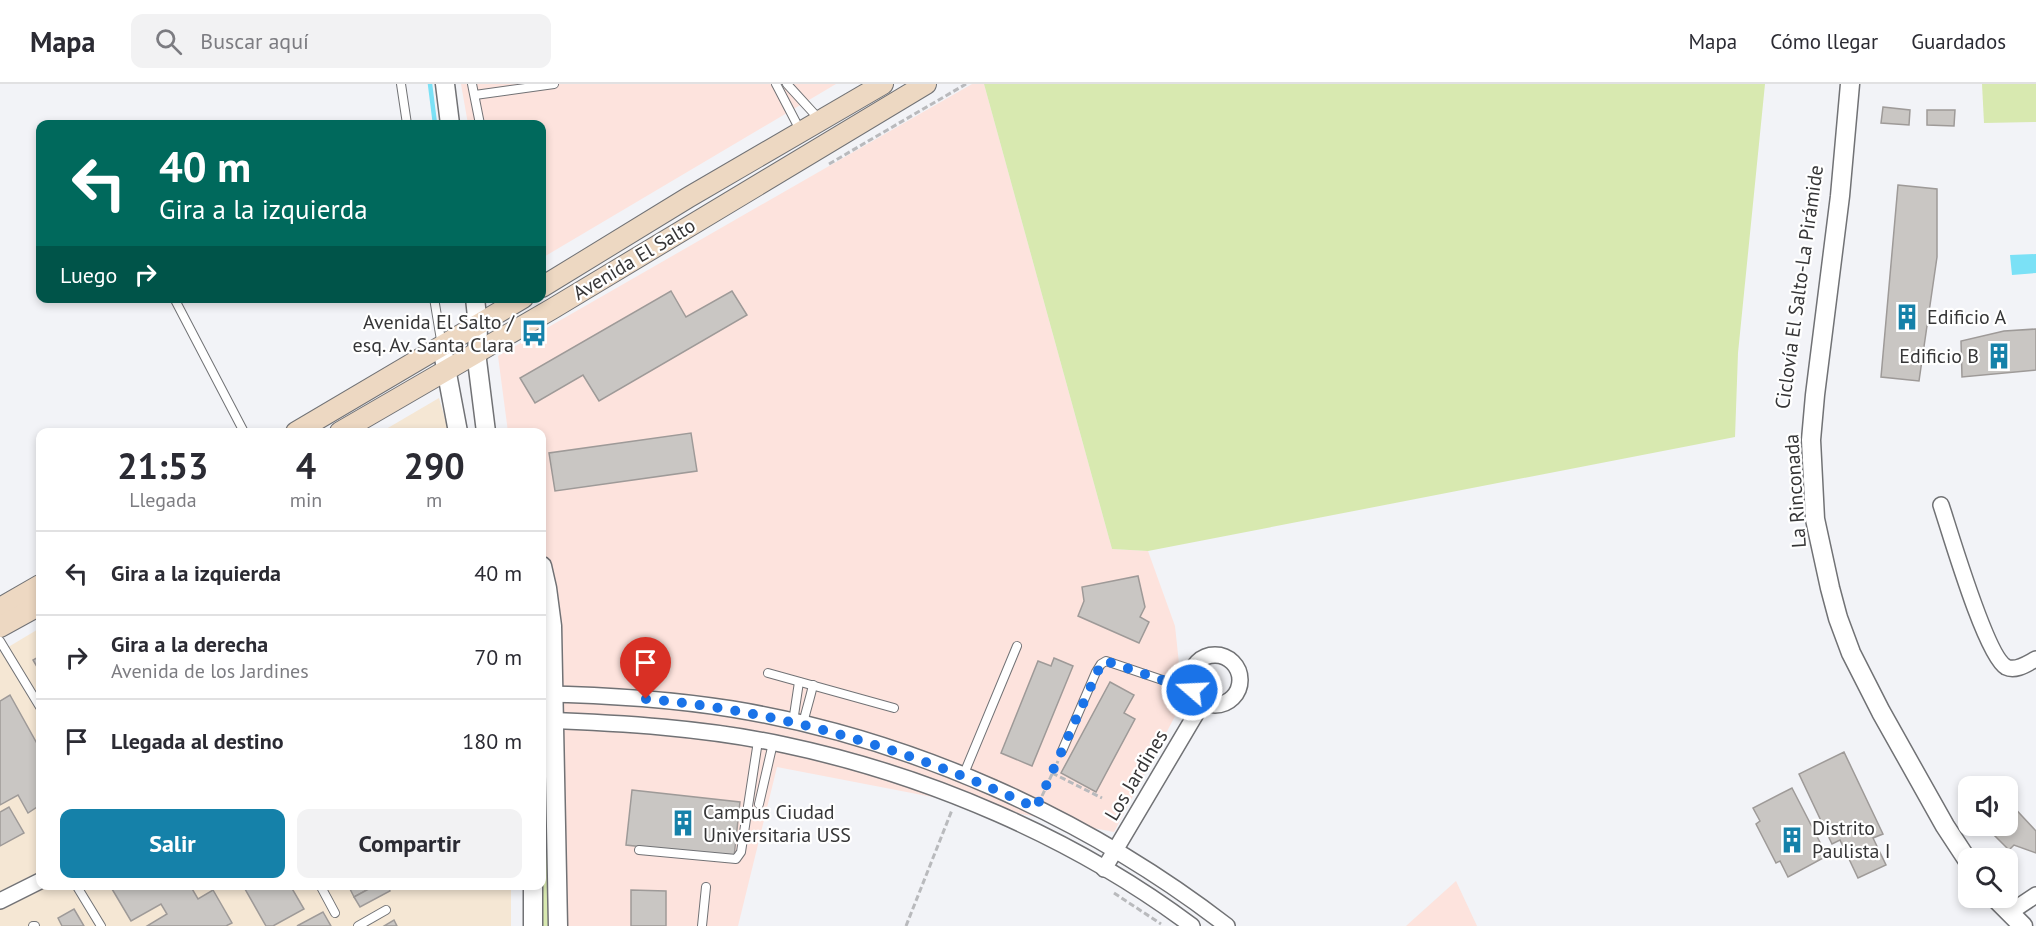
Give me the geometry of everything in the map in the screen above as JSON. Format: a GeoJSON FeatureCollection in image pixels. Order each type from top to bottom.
{"type":"FeatureCollection","features":[{"type":"Feature","properties":{"kind":"main road","name":"Avenida El Salto"},"geometry":{"type":"LineString","coordinates":[[546,285],[689,197],[883,84]]}},
{"type":"Feature","properties":{"kind":"main road","name":"Avenida El Salto"},"geometry":{"type":"LineString","coordinates":[[354,428],[446,370],[926,84]]}},
{"type":"Feature","properties":{"kind":"main road"},"geometry":{"type":"LineString","coordinates":[[303,428],[478,326],[512,303]]}},
{"type":"Feature","properties":{"kind":"main road"},"geometry":{"type":"LineString","coordinates":[[0,608],[36,587]]}},
{"type":"Feature","properties":{"kind":"main road"},"geometry":{"type":"LineString","coordinates":[[0,627],[36,607]]}},
{"type":"Feature","properties":{"kind":"street"},"geometry":{"type":"LineString","coordinates":[[445,84],[450,120]]}},
{"type":"Feature","properties":{"kind":"street","name":"La Rinconada"},"geometry":{"type":"LineString","coordinates":[[1850,84],[1841,185],[1811,440],[1815,519],[1838,618],[1851,653],[1881,712],[1945,826],[1958,857]]}},
{"type":"Feature","properties":{"kind":"street"},"geometry":{"type":"LineString","coordinates":[[475,303],[478,326],[477,353],[485,428]]}},
{"type":"Feature","properties":{"kind":"street"},"geometry":{"type":"LineString","coordinates":[[442,347],[457,428]]}},
{"type":"Feature","properties":{"kind":"street"},"geometry":{"type":"LineString","coordinates":[[1941,505],[1974,608],[1999,660],[2006,667],[2014,668],[2036,659]]}},
{"type":"Feature","properties":{"kind":"street"},"geometry":{"type":"LineString","coordinates":[[546,585],[550,604],[548,720],[558,926]]}},
{"type":"Feature","properties":{"kind":"street"},"geometry":{"type":"LineString","coordinates":[[1218,655],[1233,662],[1238,669],[1240,684],[1233,698],[1219,705],[1203,702],[1192,690],[1191,673],[1201,659],[1218,655]]}},
{"type":"Feature","properties":{"kind":"street"},"geometry":{"type":"LineString","coordinates":[[548,694],[687,703],[732,709],[863,740],[963,776],[1036,808],[1116,850],[1227,926]]}},
{"type":"Feature","properties":{"kind":"street","name":"Los Jardines"},"geometry":{"type":"LineString","coordinates":[[1104,869],[1203,702]]}},
{"type":"Feature","properties":{"kind":"street"},"geometry":{"type":"LineString","coordinates":[[548,720],[663,728],[758,741],[806,750],[878,769],[952,795],[1025,827],[1104,869],[1192,926]]}},
{"type":"Feature","properties":{"kind":"street"},"geometry":{"type":"LineString","coordinates":[[778,744],[790,737],[798,723]]}},
{"type":"Feature","properties":{"kind":"street"},"geometry":{"type":"LineString","coordinates":[[798,723],[806,750]]}},
{"type":"Feature","properties":{"kind":"street"},"geometry":{"type":"LineString","coordinates":[[0,901],[36,883]]}},
{"type":"Feature","properties":{"kind":"street"},"geometry":{"type":"LineString","coordinates":[[533,926],[534,890]]}},
{"type":"Feature","properties":{"kind":"street"},"geometry":{"type":"LineString","coordinates":[[2009,913],[2036,895]]}},
{"type":"Feature","properties":{"kind":"street"},"geometry":{"type":"LineString","coordinates":[[2004,908],[2022,926]]}},
{"type":"Feature","properties":{"kind":"lane"},"geometry":{"type":"LineString","coordinates":[[401,84],[406,120]]}},
{"type":"Feature","properties":{"kind":"lane"},"geometry":{"type":"LineString","coordinates":[[472,84],[479,120]]}},
{"type":"Feature","properties":{"kind":"lane"},"geometry":{"type":"LineString","coordinates":[[475,95],[554,84]]}},
{"type":"Feature","properties":{"kind":"lane"},"geometry":{"type":"LineString","coordinates":[[776,84],[801,132]]}},
{"type":"Feature","properties":{"kind":"lane"},"geometry":{"type":"LineString","coordinates":[[787,84],[820,120]]}},
{"type":"Feature","properties":{"kind":"lane"},"geometry":{"type":"LineString","coordinates":[[177,303],[242,428]]}},
{"type":"Feature","properties":{"kind":"lane"},"geometry":{"type":"LineString","coordinates":[[435,303],[442,347]]}},
{"type":"Feature","properties":{"kind":"lane"},"geometry":{"type":"LineString","coordinates":[[0,641],[36,700]]}},
{"type":"Feature","properties":{"kind":"lane"},"geometry":{"type":"LineString","coordinates":[[963,776],[1017,646]]}},
{"type":"Feature","properties":{"kind":"lane"},"geometry":{"type":"LineString","coordinates":[[1062,751],[1096,672],[1106,661],[1192,690]]}},
{"type":"Feature","properties":{"kind":"lane"},"geometry":{"type":"LineString","coordinates":[[768,673],[894,708]]}},
{"type":"Feature","properties":{"kind":"lane"},"geometry":{"type":"LineString","coordinates":[[798,723],[799,681]]}},
{"type":"Feature","properties":{"kind":"lane"},"geometry":{"type":"LineString","coordinates":[[798,723],[811,697],[813,685]]}},
{"type":"Feature","properties":{"kind":"lane"},"geometry":{"type":"LineString","coordinates":[[639,850],[736,859],[741,852],[758,741]]}},
{"type":"Feature","properties":{"kind":"lane"},"geometry":{"type":"LineString","coordinates":[[759,804],[778,744]]}},
{"type":"Feature","properties":{"kind":"lane"},"geometry":{"type":"LineString","coordinates":[[702,926],[706,887]]}},
{"type":"Feature","properties":{"kind":"lane"},"geometry":{"type":"LineString","coordinates":[[79,890],[101,926]]}},
{"type":"Feature","properties":{"kind":"lane"},"geometry":{"type":"LineString","coordinates":[[323,890],[335,913]]}},
{"type":"Feature","properties":{"kind":"lane"},"geometry":{"type":"LineString","coordinates":[[358,926],[386,910]]}},
{"type":"Feature","properties":{"kind":"path"},"geometry":{"type":"LineString","coordinates":[[1036,808],[1062,751]]}},
{"type":"Feature","properties":{"kind":"path"},"geometry":{"type":"LineString","coordinates":[[1052,773],[1102,798]]}},
{"type":"Feature","properties":{"kind":"path"},"geometry":{"type":"LineString","coordinates":[[906,926],[952,810],[942,806]]}},
{"type":"Feature","properties":{"kind":"path"},"geometry":{"type":"LineString","coordinates":[[1108,889],[1164,926]]}},
{"type":"Feature","properties":{"kind":"shaded area"},"geometry":{"type":"Polygon","coordinates":[[[461,84],[836,84],[546,256],[546,120],[467,120],[461,84]]]}},
{"type":"Feature","properties":{"kind":"shaded area"},"geometry":{"type":"Polygon","coordinates":[[[972,84],[984,84],[1112,549],[1148,551],[1175,626],[1183,701],[1114,832],[777,767],[738,926],[567,926],[554,582],[546,555],[546,428],[507,428],[498,356],[972,84]]]}},
{"type":"Feature","properties":{"kind":"shaded area"},"geometry":{"type":"Polygon","coordinates":[[[439,398],[448,428],[388,428],[439,398]]]}},
{"type":"Feature","properties":{"kind":"shaded area"},"geometry":{"type":"Polygon","coordinates":[[[36,630],[36,890],[511,890],[511,926],[0,926],[0,652],[36,630]]]}},
{"type":"Feature","properties":{"kind":"shaded area"},"geometry":{"type":"Polygon","coordinates":[[[1456,881],[1477,926],[1406,926],[1456,881]]]}},
{"type":"Feature","properties":{"kind":"green space"},"geometry":{"type":"Polygon","coordinates":[[[984,84],[1765,84],[1738,353],[1735,437],[1148,551],[1112,549],[984,84]]]}},
{"type":"Feature","properties":{"kind":"green space"},"geometry":{"type":"Polygon","coordinates":[[[1982,84],[2036,84],[2036,122],[1984,123],[1982,84]]]}},
{"type":"Feature","properties":{"kind":"green space"},"geometry":{"type":"Polygon","coordinates":[[[546,737],[551,926],[543,926],[543,890],[546,890],[546,737]]]}},
{"type":"Feature","properties":{"kind":"water"},"geometry":{"type":"Polygon","coordinates":[[[2036,254],[2036,273],[2012,275],[2010,255],[2036,254]]]}},
{"type":"Feature","properties":{"kind":"building"},"geometry":{"type":"Polygon","coordinates":[[[1883,107],[1910,110],[1909,125],[1881,123],[1883,107]]]}},
{"type":"Feature","properties":{"kind":"building"},"geometry":{"type":"Polygon","coordinates":[[[1927,110],[1955,110],[1954,126],[1927,125],[1927,110]]]}},
{"type":"Feature","properties":{"kind":"building","name":"Edificio A"},"geometry":{"type":"Polygon","coordinates":[[[1898,185],[1937,189],[1937,257],[1919,381],[1881,377],[1898,185]]]}},
{"type":"Feature","properties":{"kind":"building"},"geometry":{"type":"Polygon","coordinates":[[[671,291],[686,317],[732,291],[747,315],[599,401],[583,375],[535,403],[520,378],[671,291]]]}},
{"type":"Feature","properties":{"kind":"building","name":"Edificio B"},"geometry":{"type":"Polygon","coordinates":[[[2036,329],[2036,370],[1962,377],[1961,341],[2004,331],[2036,329]]]}},
{"type":"Feature","properties":{"kind":"building"},"geometry":{"type":"Polygon","coordinates":[[[691,433],[697,471],[555,491],[549,453],[691,433]]]}},
{"type":"Feature","properties":{"kind":"building"},"geometry":{"type":"Polygon","coordinates":[[[1138,576],[1145,607],[1140,617],[1149,622],[1139,643],[1078,616],[1084,601],[1082,587],[1138,576]]]}},
{"type":"Feature","properties":{"kind":"building"},"geometry":{"type":"Polygon","coordinates":[[[1054,658],[1073,666],[1032,766],[1001,753],[1038,661],[1051,666],[1054,658]]]}},
{"type":"Feature","properties":{"kind":"building"},"geometry":{"type":"Polygon","coordinates":[[[1110,682],[1134,695],[1124,713],[1135,719],[1096,792],[1061,773],[1110,682]]]}},
{"type":"Feature","properties":{"kind":"building"},"geometry":{"type":"Polygon","coordinates":[[[10,695],[36,742],[36,808],[28,813],[18,795],[0,805],[0,701],[10,695]]]}},
{"type":"Feature","properties":{"kind":"building"},"geometry":{"type":"Polygon","coordinates":[[[1844,752],[1883,834],[1873,838],[1886,865],[1858,878],[1840,840],[1832,844],[1799,774],[1844,752]]]}},
{"type":"Feature","properties":{"kind":"building","name":"Distrito Paulista I"},"geometry":{"type":"Polygon","coordinates":[[[1792,788],[1827,856],[1788,877],[1780,861],[1776,863],[1756,824],[1760,821],[1753,808],[1792,788]]]}},
{"type":"Feature","properties":{"kind":"building","name":"Campus Ciudad Universitaria USS"},"geometry":{"type":"Polygon","coordinates":[[[632,790],[740,802],[734,857],[626,845],[632,790]]]}},
{"type":"Feature","properties":{"kind":"building"},"geometry":{"type":"Polygon","coordinates":[[[9,807],[24,833],[0,846],[0,812],[9,807]]]}},
{"type":"Feature","properties":{"kind":"building"},"geometry":{"type":"Polygon","coordinates":[[[2018,812],[2036,831],[2036,853],[2014,845],[2007,848],[1995,836],[2018,836],[2018,812]]]}},
{"type":"Feature","properties":{"kind":"building"},"geometry":{"type":"Polygon","coordinates":[[[113,890],[193,890],[198,899],[213,890],[232,923],[226,926],[147,926],[167,914],[161,904],[131,921],[113,890]]]}},
{"type":"Feature","properties":{"kind":"building"},"geometry":{"type":"Polygon","coordinates":[[[246,890],[293,890],[304,909],[273,926],[266,926],[246,890]]]}},
{"type":"Feature","properties":{"kind":"building"},"geometry":{"type":"Polygon","coordinates":[[[350,890],[367,890],[354,897],[350,890]]]}},
{"type":"Feature","properties":{"kind":"building"},"geometry":{"type":"Polygon","coordinates":[[[367,890],[390,891],[360,907],[354,897],[367,890]]]}},
{"type":"Feature","properties":{"kind":"building"},"geometry":{"type":"Polygon","coordinates":[[[631,890],[666,891],[666,926],[631,926],[631,890]]]}},
{"type":"Feature","properties":{"kind":"building"},"geometry":{"type":"Polygon","coordinates":[[[74,909],[84,926],[62,926],[58,918],[74,909]]]}},
{"type":"Feature","properties":{"kind":"building"},"geometry":{"type":"Polygon","coordinates":[[[323,912],[331,926],[297,926],[323,912]]]}},
{"type":"Feature","properties":{"kind":"building"},"geometry":{"type":"Polygon","coordinates":[[[394,920],[397,926],[384,926],[394,920]]]}},
{"type":"Feature","properties":{"kind":"waterway"},"geometry":{"type":"LineString","coordinates":[[430,84],[434,120]]}},
{"type":"Feature","properties":{"kind":"place","name":"Edificio A"},"geometry":{"type":"Point","coordinates":[1907,317]}},
{"type":"Feature","properties":{"kind":"place","name":"Avenida El Salto / esq. Av. Santa Clara"},"geometry":{"type":"Point","coordinates":[534,333]}},
{"type":"Feature","properties":{"kind":"place","name":"Edificio B"},"geometry":{"type":"Point","coordinates":[1999,356]}},
{"type":"Feature","properties":{"kind":"place","name":"Campus Ciudad Universitaria USS"},"geometry":{"type":"Point","coordinates":[683,823]}},
{"type":"Feature","properties":{"kind":"place","name":"Distrito Paulista I"},"geometry":{"type":"Point","coordinates":[1792,840]}},
{"type":"Feature","properties":{"kind":"route"},"geometry":{"type":"LineString","coordinates":[[646,699],[764,715],[863,740],[949,770],[1036,808],[1101,664],[1106,661],[1192,690]]}}]}
